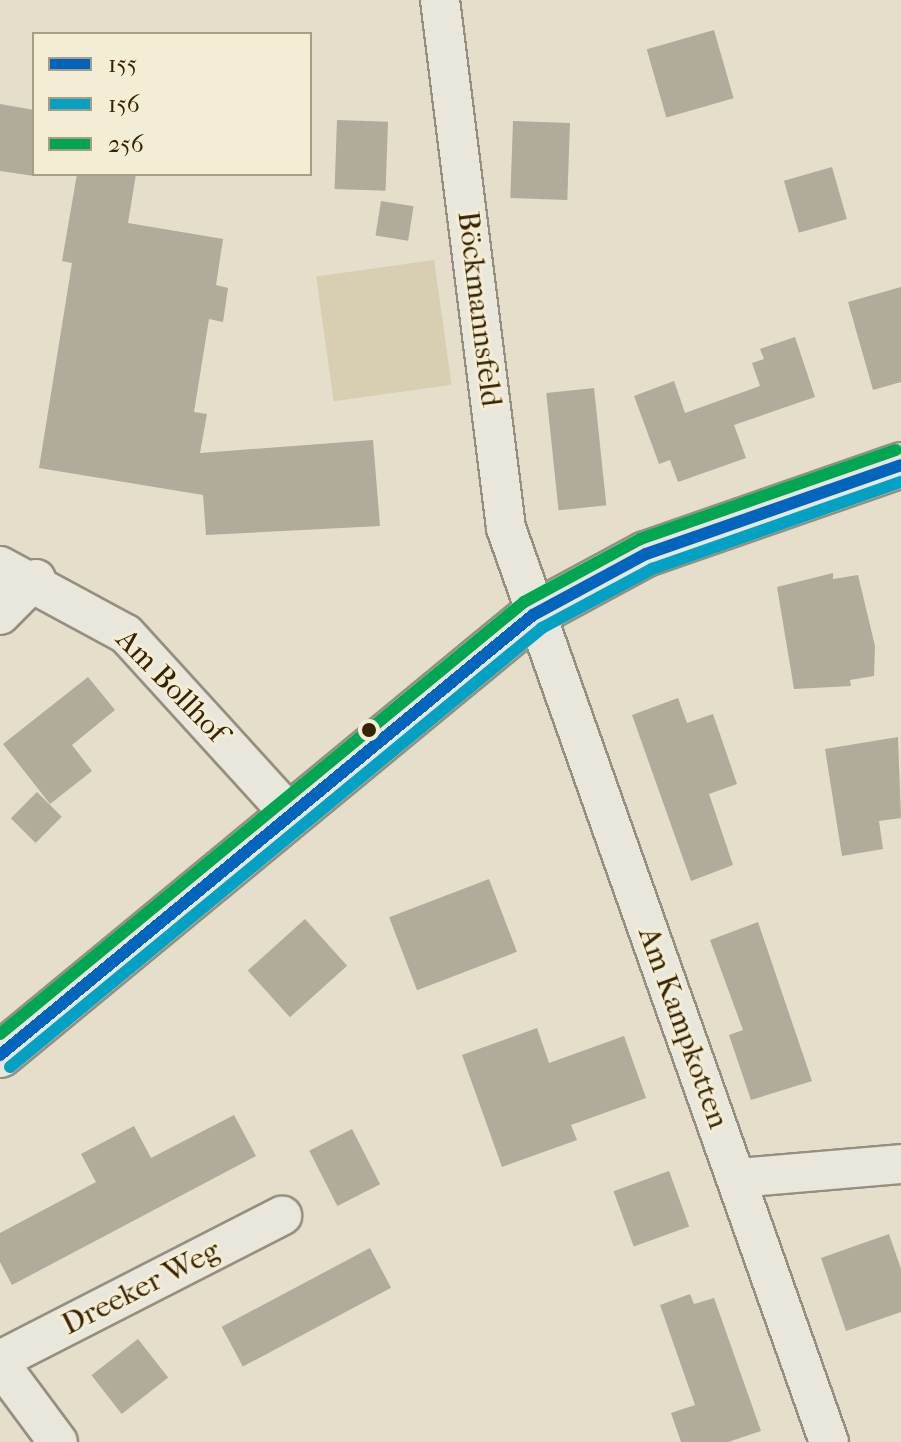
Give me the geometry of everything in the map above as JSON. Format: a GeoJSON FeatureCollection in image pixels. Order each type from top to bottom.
{"type":"FeatureCollection","features":[{"type":"Feature","properties":{"kind":"main road"},"geometry":{"type":"LineString","coordinates":[[0,1055],[533,615],[646,554],[901,465]]}},
{"type":"Feature","properties":{"kind":"street","name":"Böckmannsfeld"},"geometry":{"type":"LineString","coordinates":[[440,0],[506,528],[533,615]]}},
{"type":"Feature","properties":{"kind":"street","name":"Am Bollhof"},"geometry":{"type":"LineString","coordinates":[[0,566],[36,579],[126,634],[290,814]]}},
{"type":"Feature","properties":{"kind":"street"},"geometry":{"type":"LineString","coordinates":[[0,615],[36,579]]}},
{"type":"Feature","properties":{"kind":"street","name":"Am Kampkotten"},"geometry":{"type":"LineString","coordinates":[[533,615],[738,1178],[829,1442]]}},
{"type":"Feature","properties":{"kind":"street"},"geometry":{"type":"LineString","coordinates":[[738,1178],[901,1164]]}},
{"type":"Feature","properties":{"kind":"street","name":"Dreeker Weg"},"geometry":{"type":"LineString","coordinates":[[58,1442],[0,1362],[282,1216]]}},
{"type":"Feature","properties":{"kind":"shaded area"},"geometry":{"type":"Polygon","coordinates":[[[434,260],[452,385],[334,401],[316,277],[434,260]]]}},
{"type":"Feature","properties":{"kind":"building"},"geometry":{"type":"Polygon","coordinates":[[[714,30],[734,98],[666,118],[647,49],[714,30]]]}},
{"type":"Feature","properties":{"kind":"building"},"geometry":{"type":"Polygon","coordinates":[[[0,104],[32,110],[32,176],[0,171],[0,104]]]}},
{"type":"Feature","properties":{"kind":"building"},"geometry":{"type":"Polygon","coordinates":[[[337,120],[388,122],[386,191],[335,189],[337,120]]]}},
{"type":"Feature","properties":{"kind":"building"},"geometry":{"type":"Polygon","coordinates":[[[513,121],[570,123],[567,200],[510,198],[513,121]]]}},
{"type":"Feature","properties":{"kind":"building"},"geometry":{"type":"Polygon","coordinates":[[[832,167],[847,219],[799,233],[784,181],[832,167]]]}},
{"type":"Feature","properties":{"kind":"building"},"geometry":{"type":"Polygon","coordinates":[[[77,176],[136,176],[128,223],[223,239],[216,285],[228,288],[223,322],[209,319],[194,412],[207,414],[200,453],[373,440],[380,526],[206,535],[203,495],[39,468],[72,263],[62,261],[77,176]]]}},
{"type":"Feature","properties":{"kind":"building"},"geometry":{"type":"Polygon","coordinates":[[[381,201],[414,206],[408,241],[376,236],[381,201]]]}},
{"type":"Feature","properties":{"kind":"building"},"geometry":{"type":"Polygon","coordinates":[[[901,287],[901,382],[873,390],[848,302],[901,287]]]}},
{"type":"Feature","properties":{"kind":"building"},"geometry":{"type":"Polygon","coordinates":[[[795,337],[815,397],[734,425],[746,458],[678,482],[670,460],[659,464],[634,396],[674,381],[685,413],[760,386],[752,363],[764,359],[760,349],[795,337]]]}},
{"type":"Feature","properties":{"kind":"building"},"geometry":{"type":"Polygon","coordinates":[[[594,388],[606,505],[559,510],[546,393],[594,388]]]}},
{"type":"Feature","properties":{"kind":"building"},"geometry":{"type":"Polygon","coordinates":[[[833,573],[833,579],[858,575],[875,646],[874,676],[850,680],[851,686],[794,689],[777,587],[833,573]]]}},
{"type":"Feature","properties":{"kind":"building"},"geometry":{"type":"Polygon","coordinates":[[[88,677],[115,710],[72,745],[92,771],[50,804],[3,744],[88,677]]]}},
{"type":"Feature","properties":{"kind":"building"},"geometry":{"type":"Polygon","coordinates":[[[678,698],[687,723],[713,714],[737,784],[709,794],[733,865],[691,881],[632,715],[678,698]]]}},
{"type":"Feature","properties":{"kind":"building"},"geometry":{"type":"Polygon","coordinates":[[[898,737],[901,818],[879,821],[883,849],[842,856],[825,749],[898,737]]]}},
{"type":"Feature","properties":{"kind":"building"},"geometry":{"type":"Polygon","coordinates":[[[37,792],[62,817],[36,843],[11,818],[37,792]]]}},
{"type":"Feature","properties":{"kind":"building"},"geometry":{"type":"Polygon","coordinates":[[[489,879],[517,952],[417,990],[389,917],[489,879]]]}},
{"type":"Feature","properties":{"kind":"building"},"geometry":{"type":"Polygon","coordinates":[[[305,919],[347,966],[290,1017],[248,971],[305,919]]]}},
{"type":"Feature","properties":{"kind":"building"},"geometry":{"type":"Polygon","coordinates":[[[758,922],[812,1081],[751,1100],[729,1035],[743,1030],[710,940],[758,922]]]}},
{"type":"Feature","properties":{"kind":"building"},"geometry":{"type":"Polygon","coordinates":[[[537,1028],[549,1063],[624,1036],[646,1098],[571,1125],[577,1140],[502,1167],[462,1055],[537,1028]]]}},
{"type":"Feature","properties":{"kind":"building"},"geometry":{"type":"Polygon","coordinates":[[[234,1115],[256,1156],[12,1285],[0,1262],[0,1233],[96,1182],[81,1154],[134,1126],[151,1158],[234,1115]]]}},
{"type":"Feature","properties":{"kind":"building"},"geometry":{"type":"Polygon","coordinates":[[[352,1129],[380,1184],[337,1206],[309,1151],[352,1129]]]}},
{"type":"Feature","properties":{"kind":"building"},"geometry":{"type":"Polygon","coordinates":[[[669,1171],[689,1226],[634,1247],[614,1191],[669,1171]]]}},
{"type":"Feature","properties":{"kind":"building"},"geometry":{"type":"Polygon","coordinates":[[[889,1234],[901,1269],[901,1312],[846,1331],[821,1258],[889,1234]]]}},
{"type":"Feature","properties":{"kind":"building"},"geometry":{"type":"Polygon","coordinates":[[[370,1248],[391,1288],[243,1367],[222,1327],[370,1248]]]}},
{"type":"Feature","properties":{"kind":"building"},"geometry":{"type":"Polygon","coordinates":[[[690,1294],[694,1304],[714,1298],[761,1431],[728,1442],[681,1442],[671,1413],[695,1405],[660,1305],[690,1294]]]}},
{"type":"Feature","properties":{"kind":"building"},"geometry":{"type":"Polygon","coordinates":[[[138,1339],[168,1378],[122,1414],[92,1375],[138,1339]]]}},
{"type":"Feature","properties":{"kind":"transit line","name":"256"},"geometry":{"type":"LineString","coordinates":[[0,1034],[524,602],[640,539],[896,450]]}},
{"type":"Feature","properties":{"kind":"transit line","name":"155"},"geometry":{"type":"LineString","coordinates":[[0,1055],[533,615],[646,554],[901,465]]}},
{"type":"Feature","properties":{"kind":"transit line","name":"156"},"geometry":{"type":"LineString","coordinates":[[10,1067],[542,628],[652,569],[901,482]]}}]}
